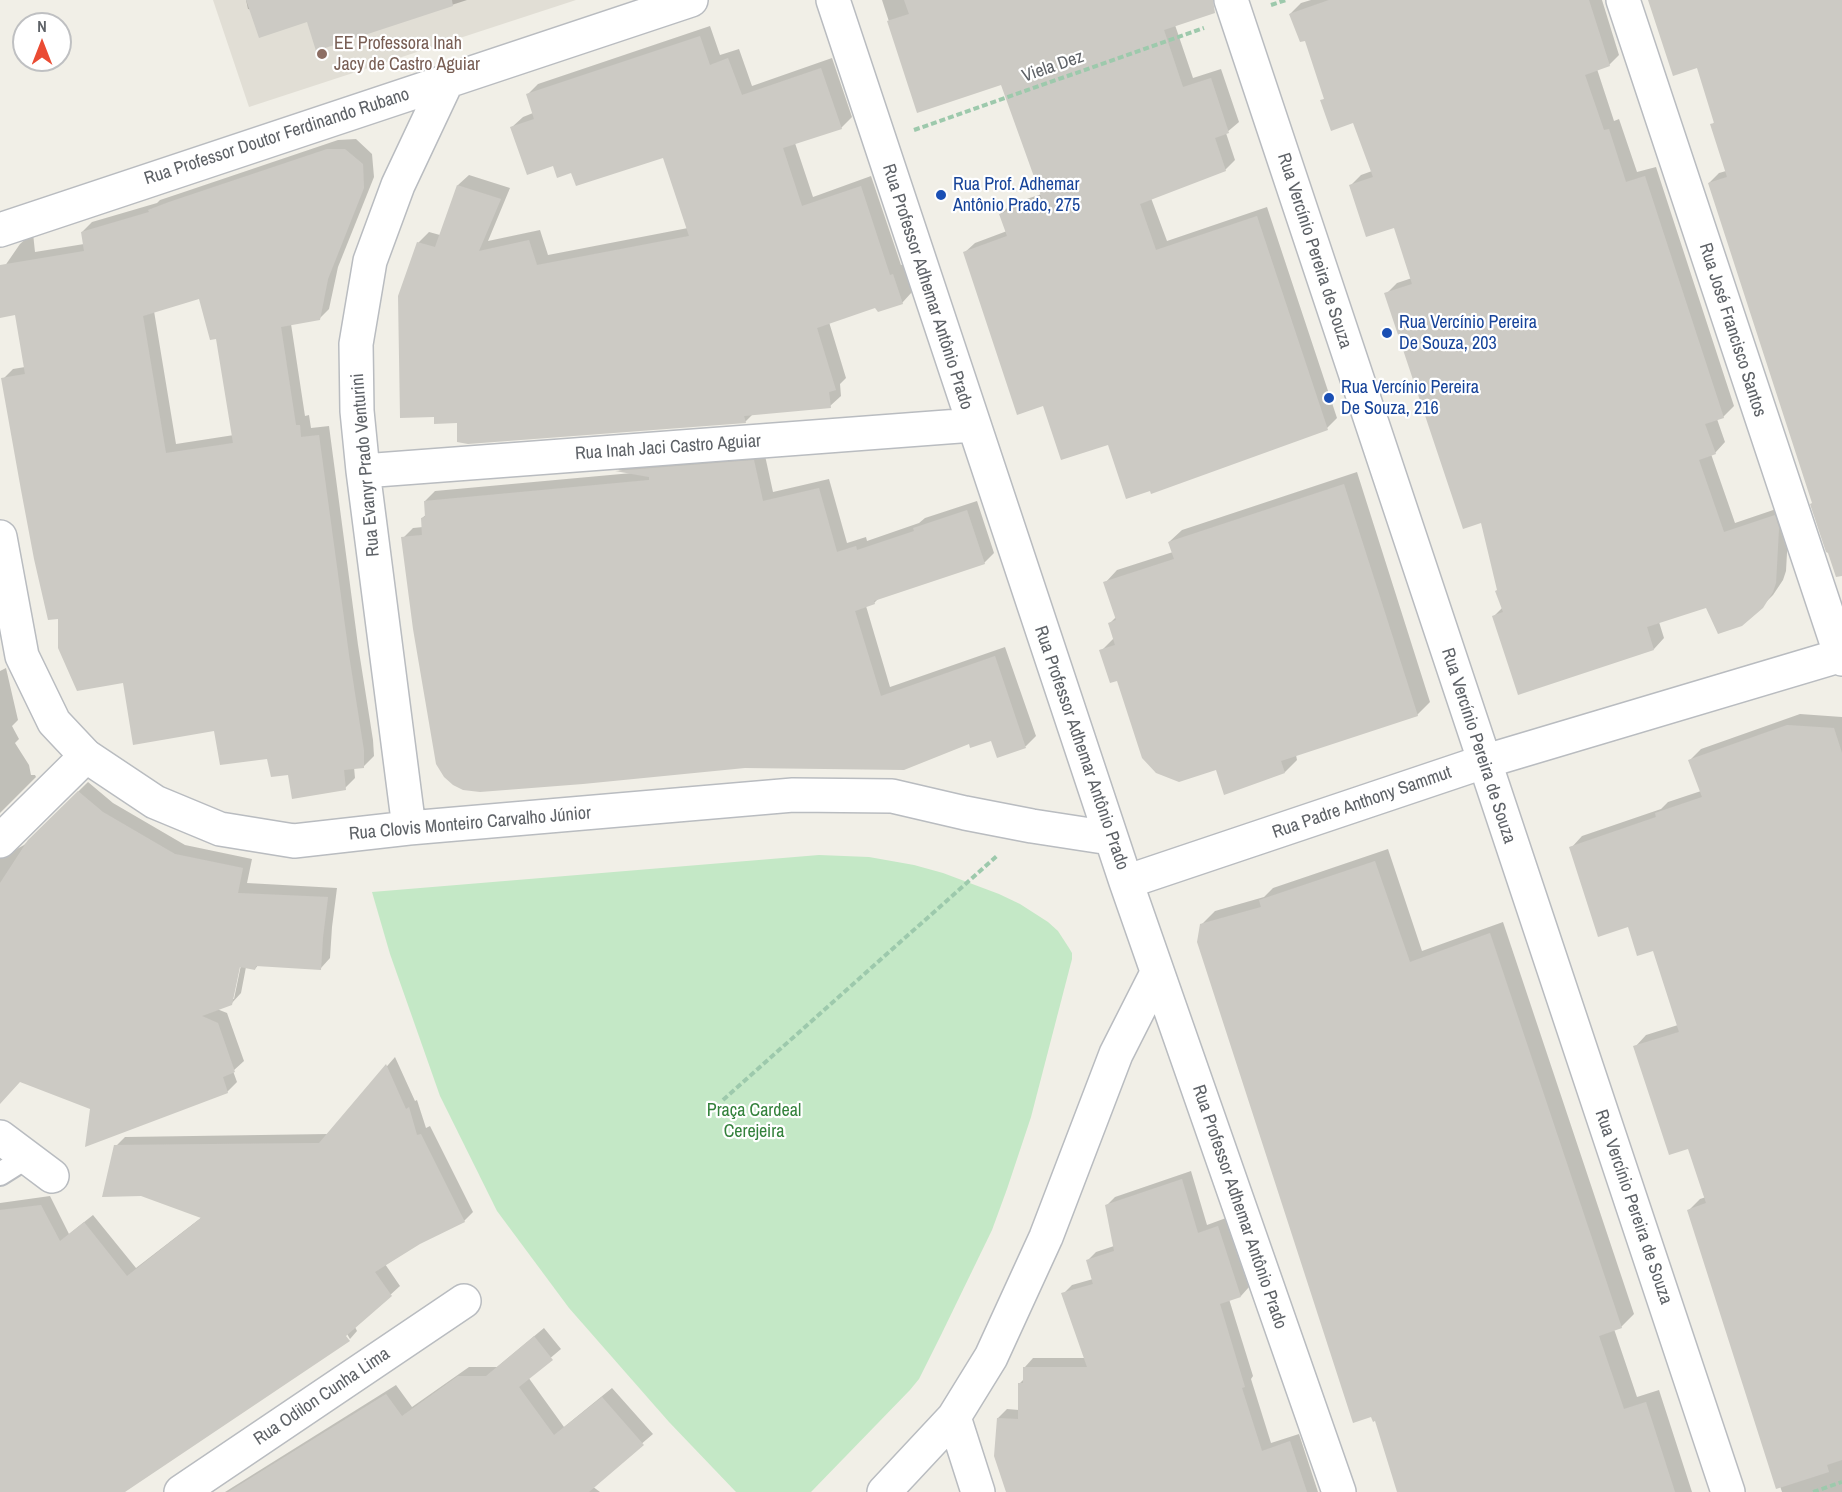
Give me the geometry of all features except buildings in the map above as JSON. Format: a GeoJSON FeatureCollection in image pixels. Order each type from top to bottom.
{"type":"FeatureCollection","features":[{"type":"Feature","properties":{"kind":"street","name":"Rua Professor Doutor Ferdinando Rubano"},"geometry":{"type":"LineString","coordinates":[[0,230],[691,0]]}},
{"type":"Feature","properties":{"kind":"street","name":"Rua Professor Adhemar Antônio Prado"},"geometry":{"type":"LineString","coordinates":[[832,0],[1110,838],[1339,1492]]}},
{"type":"Feature","properties":{"kind":"street","name":"Rua José Francisco Santos"},"geometry":{"type":"LineString","coordinates":[[1623,0],[1842,656]]}},
{"type":"Feature","properties":{"kind":"street","name":"Rua Vercínio Pereira de Souza"},"geometry":{"type":"LineString","coordinates":[[1233,8],[1728,1492]]}},
{"type":"Feature","properties":{"kind":"street","name":"Rua Evanyr Prado Venturini"},"geometry":{"type":"LineString","coordinates":[[409,828],[363,471],[357,411],[356,344],[370,261],[398,185],[447,81]]}},
{"type":"Feature","properties":{"kind":"street","name":"Rua Inah Jaci Castro Aguiar"},"geometry":{"type":"LineString","coordinates":[[363,471],[973,425]]}},
{"type":"Feature","properties":{"kind":"street","name":"Rua Clovis Monteiro Carvalho Júnior"},"geometry":{"type":"LineString","coordinates":[[0,537],[22,656],[54,722],[86,756],[155,802],[220,829],[294,841],[409,828],[793,795],[892,796],[1032,826],[1110,838]]}},
{"type":"Feature","properties":{"kind":"street","name":"Rua Padre Anthony Sammut"},"geometry":{"type":"LineString","coordinates":[[1125,882],[1484,762],[1842,656]]}},
{"type":"Feature","properties":{"kind":"street"},"geometry":{"type":"LineString","coordinates":[[0,842],[86,756]]}},
{"type":"Feature","properties":{"kind":"street"},"geometry":{"type":"LineString","coordinates":[[884,1492],[954,1417],[996,1346],[1046,1237],[1116,1054],[1157,973]]}},
{"type":"Feature","properties":{"kind":"street"},"geometry":{"type":"LineString","coordinates":[[0,1137],[40,1167]]}},
{"type":"Feature","properties":{"kind":"street","name":"Rua Odilon Cunha Lima"},"geometry":{"type":"LineString","coordinates":[[181,1492],[464,1301]]}},
{"type":"Feature","properties":{"kind":"street"},"geometry":{"type":"LineString","coordinates":[[954,1417],[978,1492]]}},
{"type":"Feature","properties":{"kind":"lane"},"geometry":{"type":"LineString","coordinates":[[0,1174],[40,1167]]}},
{"type":"Feature","properties":{"kind":"path","name":"Viela Dez"},"geometry":{"type":"LineString","coordinates":[[879,142],[1233,8]]}},
{"type":"Feature","properties":{"kind":"path"},"geometry":{"type":"LineString","coordinates":[[723,1100],[1032,826]]}},
{"type":"Feature","properties":{"kind":"path"},"geometry":{"type":"LineString","coordinates":[[1813,1492],[1842,1482]]}},
{"type":"Feature","properties":{"kind":"shaded area","name":"EE Professora Inah Jacy de Castro Aguiar"},"geometry":{"type":"Polygon","coordinates":[[[213,0],[576,0],[249,107],[213,0]]]}},
{"type":"Feature","properties":{"kind":"green space","name":"Praça Cardeal Cerejeira"},"geometry":{"type":"Polygon","coordinates":[[[819,855],[869,857],[914,865],[999,894],[1048,922],[1058,931],[1072,953],[1072,959],[1031,1117],[1007,1189],[992,1230],[919,1379],[811,1492],[736,1492],[669,1422],[569,1308],[497,1211],[440,1096],[390,954],[372,892],[819,855]]]}},
{"type":"Feature","properties":{"kind":"place","name":"EE Professora Inah Jacy de Castro Aguiar"},"geometry":{"type":"Point","coordinates":[322,54]}},
{"type":"Feature","properties":{"kind":"place","name":"Rua Prof. Adhemar Antônio Prado, 275"},"geometry":{"type":"Point","coordinates":[941,195]}},
{"type":"Feature","properties":{"kind":"place","name":"Rua Vercínio Pereira De Souza, 203"},"geometry":{"type":"Point","coordinates":[1387,333]}},
{"type":"Feature","properties":{"kind":"place","name":"Rua Vercínio Pereira De Souza, 216"},"geometry":{"type":"Point","coordinates":[1329,398]}}]}
